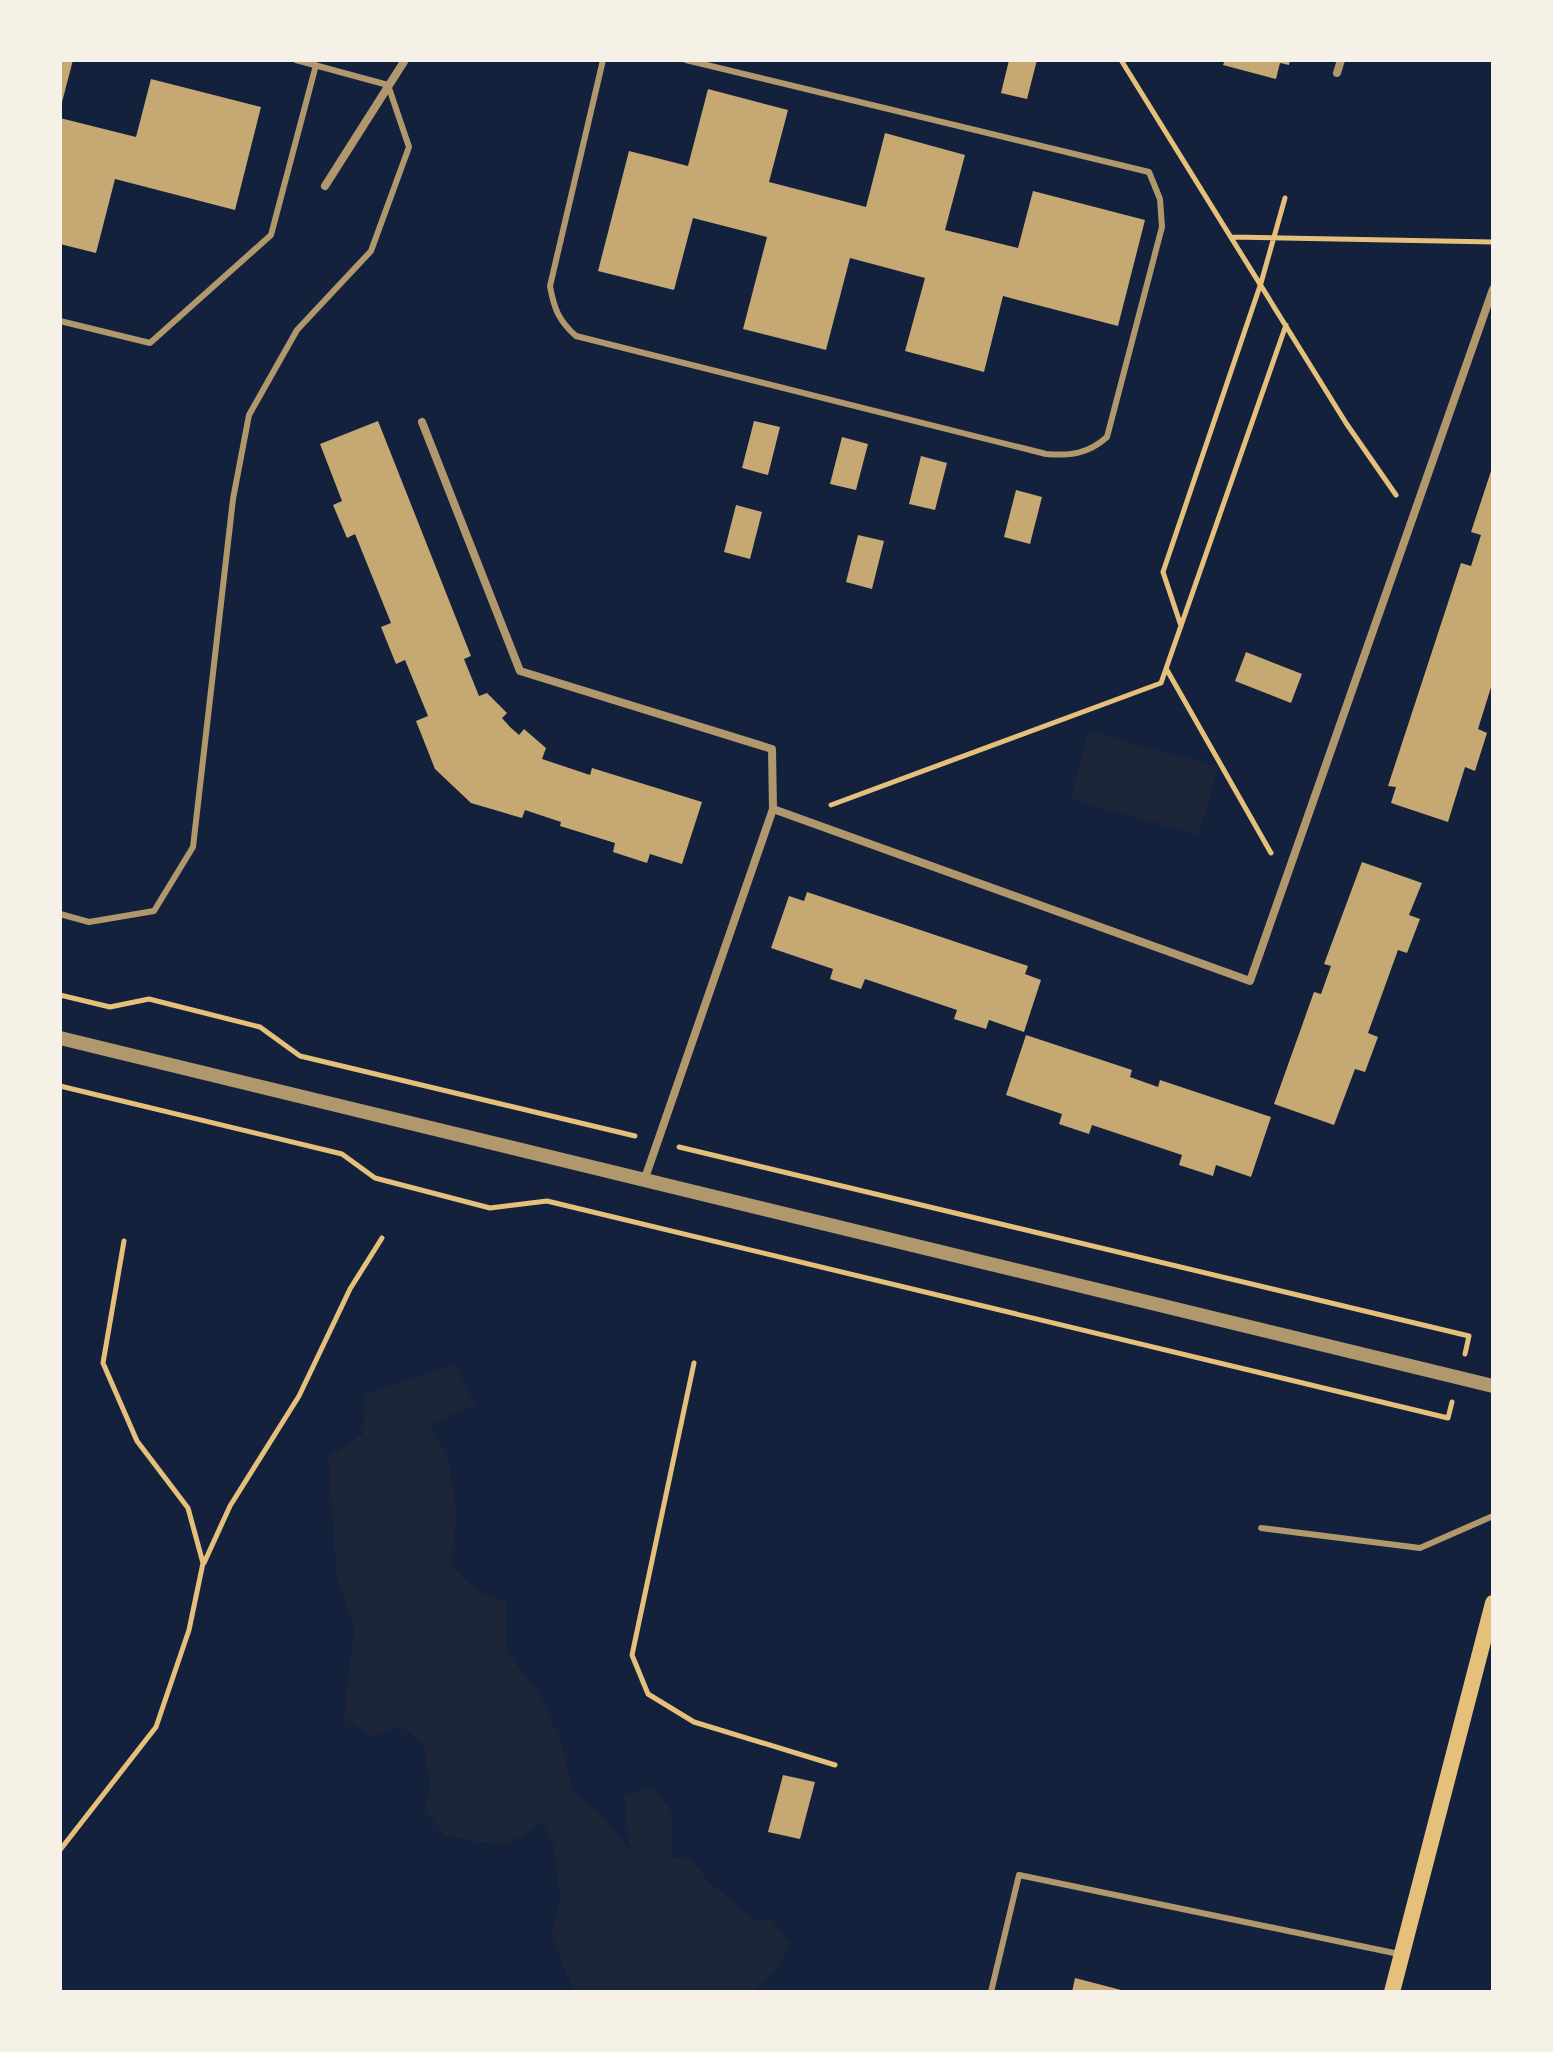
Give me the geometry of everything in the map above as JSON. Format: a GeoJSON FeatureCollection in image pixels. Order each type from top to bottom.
{"type":"FeatureCollection","features":[{"type":"Feature","properties":{"kind":"main road"},"geometry":{"type":"LineString","coordinates":[[1392,1992],[1493,1603]]}},
{"type":"Feature","properties":{"kind":"street"},"geometry":{"type":"LineString","coordinates":[[325,186],[405,60]]}},
{"type":"Feature","properties":{"kind":"street"},"geometry":{"type":"LineString","coordinates":[[1337,73],[1341,60]]}},
{"type":"Feature","properties":{"kind":"street"},"geometry":{"type":"LineString","coordinates":[[773,809],[1250,981],[1493,289]]}},
{"type":"Feature","properties":{"kind":"street"},"geometry":{"type":"LineString","coordinates":[[422,422],[520,671],[772,749],[773,809],[645,1178]]}},
{"type":"Feature","properties":{"kind":"street"},"geometry":{"type":"LineString","coordinates":[[60,1038],[1493,1386]]}},
{"type":"Feature","properties":{"kind":"lane"},"geometry":{"type":"LineString","coordinates":[[60,914],[89,922],[154,911],[193,847],[233,499],[249,415],[297,330],[371,251],[409,147],[388,85],[296,60]]}},
{"type":"Feature","properties":{"kind":"lane"},"geometry":{"type":"LineString","coordinates":[[603,60],[550,286],[554,308],[562,323],[576,336],[1046,454],[1072,456],[1095,447],[1107,437],[1162,227],[1160,199],[1149,172],[686,60]]}},
{"type":"Feature","properties":{"kind":"lane"},"geometry":{"type":"LineString","coordinates":[[60,321],[150,343],[271,235],[316,65]]}},
{"type":"Feature","properties":{"kind":"lane"},"geometry":{"type":"LineString","coordinates":[[1261,1528],[1420,1548],[1493,1516]]}},
{"type":"Feature","properties":{"kind":"lane"},"geometry":{"type":"LineString","coordinates":[[991,1992],[1019,1875],[1402,1954]]}},
{"type":"Feature","properties":{"kind":"path"},"geometry":{"type":"LineString","coordinates":[[1121,60],[1346,423],[1412,518]]}},
{"type":"Feature","properties":{"kind":"path"},"geometry":{"type":"LineString","coordinates":[[1181,626],[1163,572],[1261,283],[1285,198]]}},
{"type":"Feature","properties":{"kind":"path"},"geometry":{"type":"LineString","coordinates":[[1231,237],[1493,242]]}},
{"type":"Feature","properties":{"kind":"path"},"geometry":{"type":"LineString","coordinates":[[799,818],[1161,683],[1286,325]]}},
{"type":"Feature","properties":{"kind":"path"},"geometry":{"type":"LineString","coordinates":[[1166,669],[1285,879]]}},
{"type":"Feature","properties":{"kind":"path"},"geometry":{"type":"LineString","coordinates":[[60,995],[110,1007],[149,999],[260,1027],[300,1056],[1469,1336]]}},
{"type":"Feature","properties":{"kind":"path"},"geometry":{"type":"LineString","coordinates":[[60,1086],[342,1154],[375,1178],[490,1208],[547,1201],[1448,1418]]}},
{"type":"Feature","properties":{"kind":"path"},"geometry":{"type":"LineString","coordinates":[[60,1850],[156,1727],[189,1630],[203,1563],[230,1506],[299,1396],[350,1289],[382,1238]]}},
{"type":"Feature","properties":{"kind":"path"},"geometry":{"type":"LineString","coordinates":[[124,1241],[103,1363],[137,1441],[188,1508],[203,1563]]}},
{"type":"Feature","properties":{"kind":"path"},"geometry":{"type":"LineString","coordinates":[[694,1363],[632,1655],[648,1694],[694,1722],[835,1765]]}},
{"type":"Feature","properties":{"kind":"shaded area"},"geometry":{"type":"Polygon","coordinates":[[[1089,731],[1218,767],[1199,835],[1070,799],[1089,731]]]}},
{"type":"Feature","properties":{"kind":"shaded area"},"geometry":{"type":"Polygon","coordinates":[[[455,1365],[475,1404],[431,1425],[448,1458],[457,1511],[451,1566],[478,1592],[506,1601],[506,1651],[537,1691],[562,1743],[573,1793],[600,1813],[629,1849],[624,1795],[653,1787],[673,1814],[672,1857],[692,1860],[708,1881],[757,1922],[772,1919],[790,1945],[773,1974],[751,1992],[574,1992],[551,1936],[560,1899],[554,1846],[542,1823],[507,1845],[446,1835],[424,1811],[430,1785],[424,1745],[401,1726],[372,1737],[344,1718],[354,1627],[337,1578],[328,1457],[363,1434],[365,1395],[455,1365]]]}},
{"type":"Feature","properties":{"kind":"building"},"geometry":{"type":"Polygon","coordinates":[[[60,60],[73,60],[61,106],[60,106],[60,60]]]}},
{"type":"Feature","properties":{"kind":"building"},"geometry":{"type":"Polygon","coordinates":[[[1009,60],[1037,60],[1027,99],[1001,93],[1009,60]]]}},
{"type":"Feature","properties":{"kind":"building"},"geometry":{"type":"Polygon","coordinates":[[[1225,60],[1290,60],[1289,65],[1280,63],[1276,79],[1223,65],[1225,60]]]}},
{"type":"Feature","properties":{"kind":"building"},"geometry":{"type":"Polygon","coordinates":[[[151,79],[261,107],[235,210],[115,179],[96,253],[60,244],[60,118],[136,137],[151,79]]]}},
{"type":"Feature","properties":{"kind":"building"},"geometry":{"type":"Polygon","coordinates":[[[708,89],[788,110],[769,182],[866,207],[885,133],[965,155],[945,230],[1018,248],[1033,191],[1145,220],[1118,326],[1003,296],[984,372],[905,351],[925,278],[850,258],[826,350],[743,329],[767,237],[693,218],[674,290],[598,271],[629,151],[688,166],[708,89]]]}},
{"type":"Feature","properties":{"kind":"building"},"geometry":{"type":"Polygon","coordinates":[[[378,421],[471,656],[464,659],[479,696],[487,693],[507,713],[502,718],[510,727],[519,735],[524,729],[546,748],[542,759],[590,775],[592,768],[702,802],[682,864],[650,854],[647,863],[613,852],[615,843],[560,826],[561,822],[525,810],[522,818],[471,803],[435,769],[416,721],[428,716],[405,660],[396,664],[381,627],[391,623],[355,534],[347,538],[333,505],[342,501],[320,444],[378,421]]]}},
{"type":"Feature","properties":{"kind":"building"},"geometry":{"type":"Polygon","coordinates":[[[754,421],[780,427],[768,475],[742,468],[754,421]]]}},
{"type":"Feature","properties":{"kind":"building"},"geometry":{"type":"Polygon","coordinates":[[[842,437],[868,444],[856,490],[830,484],[842,437]]]}},
{"type":"Feature","properties":{"kind":"building"},"geometry":{"type":"Polygon","coordinates":[[[921,456],[947,463],[935,510],[909,504],[921,456]]]}},
{"type":"Feature","properties":{"kind":"building"},"geometry":{"type":"Polygon","coordinates":[[[1493,465],[1493,681],[1478,729],[1487,733],[1475,771],[1465,767],[1448,822],[1391,803],[1396,787],[1388,786],[1461,563],[1471,566],[1481,535],[1471,532],[1493,465]]]}},
{"type":"Feature","properties":{"kind":"building"},"geometry":{"type":"Polygon","coordinates":[[[1016,490],[1042,497],[1030,544],[1004,537],[1016,490]]]}},
{"type":"Feature","properties":{"kind":"building"},"geometry":{"type":"Polygon","coordinates":[[[736,505],[762,512],[750,559],[724,552],[736,505]]]}},
{"type":"Feature","properties":{"kind":"building"},"geometry":{"type":"Polygon","coordinates":[[[858,535],[884,541],[872,589],[846,582],[858,535]]]}},
{"type":"Feature","properties":{"kind":"building"},"geometry":{"type":"Polygon","coordinates":[[[1246,652],[1302,674],[1291,703],[1235,681],[1246,652]]]}},
{"type":"Feature","properties":{"kind":"building"},"geometry":{"type":"Polygon","coordinates":[[[1362,862],[1422,883],[1409,915],[1420,919],[1407,953],[1398,950],[1368,1033],[1378,1037],[1365,1072],[1355,1069],[1334,1125],[1274,1104],[1314,992],[1321,994],[1331,966],[1324,964],[1362,862]]]}},
{"type":"Feature","properties":{"kind":"building"},"geometry":{"type":"Polygon","coordinates":[[[807,892],[1028,966],[1025,974],[1041,980],[1024,1032],[989,1020],[986,1029],[954,1019],[957,1010],[865,979],[861,989],[830,979],[833,969],[771,948],[789,896],[804,901],[807,892]]]}},
{"type":"Feature","properties":{"kind":"building"},"geometry":{"type":"Polygon","coordinates":[[[1026,1035],[1132,1070],[1130,1077],[1158,1087],[1160,1080],[1271,1117],[1251,1177],[1216,1165],[1213,1176],[1179,1165],[1182,1155],[1092,1125],[1089,1134],[1059,1124],[1062,1114],[1006,1095],[1026,1035]]]}},
{"type":"Feature","properties":{"kind":"building"},"geometry":{"type":"Polygon","coordinates":[[[783,1775],[815,1782],[800,1839],[768,1832],[783,1775]]]}},
{"type":"Feature","properties":{"kind":"building"},"geometry":{"type":"Polygon","coordinates":[[[1075,1978],[1125,1991],[1125,1992],[1072,1992],[1075,1978]]]}}]}
